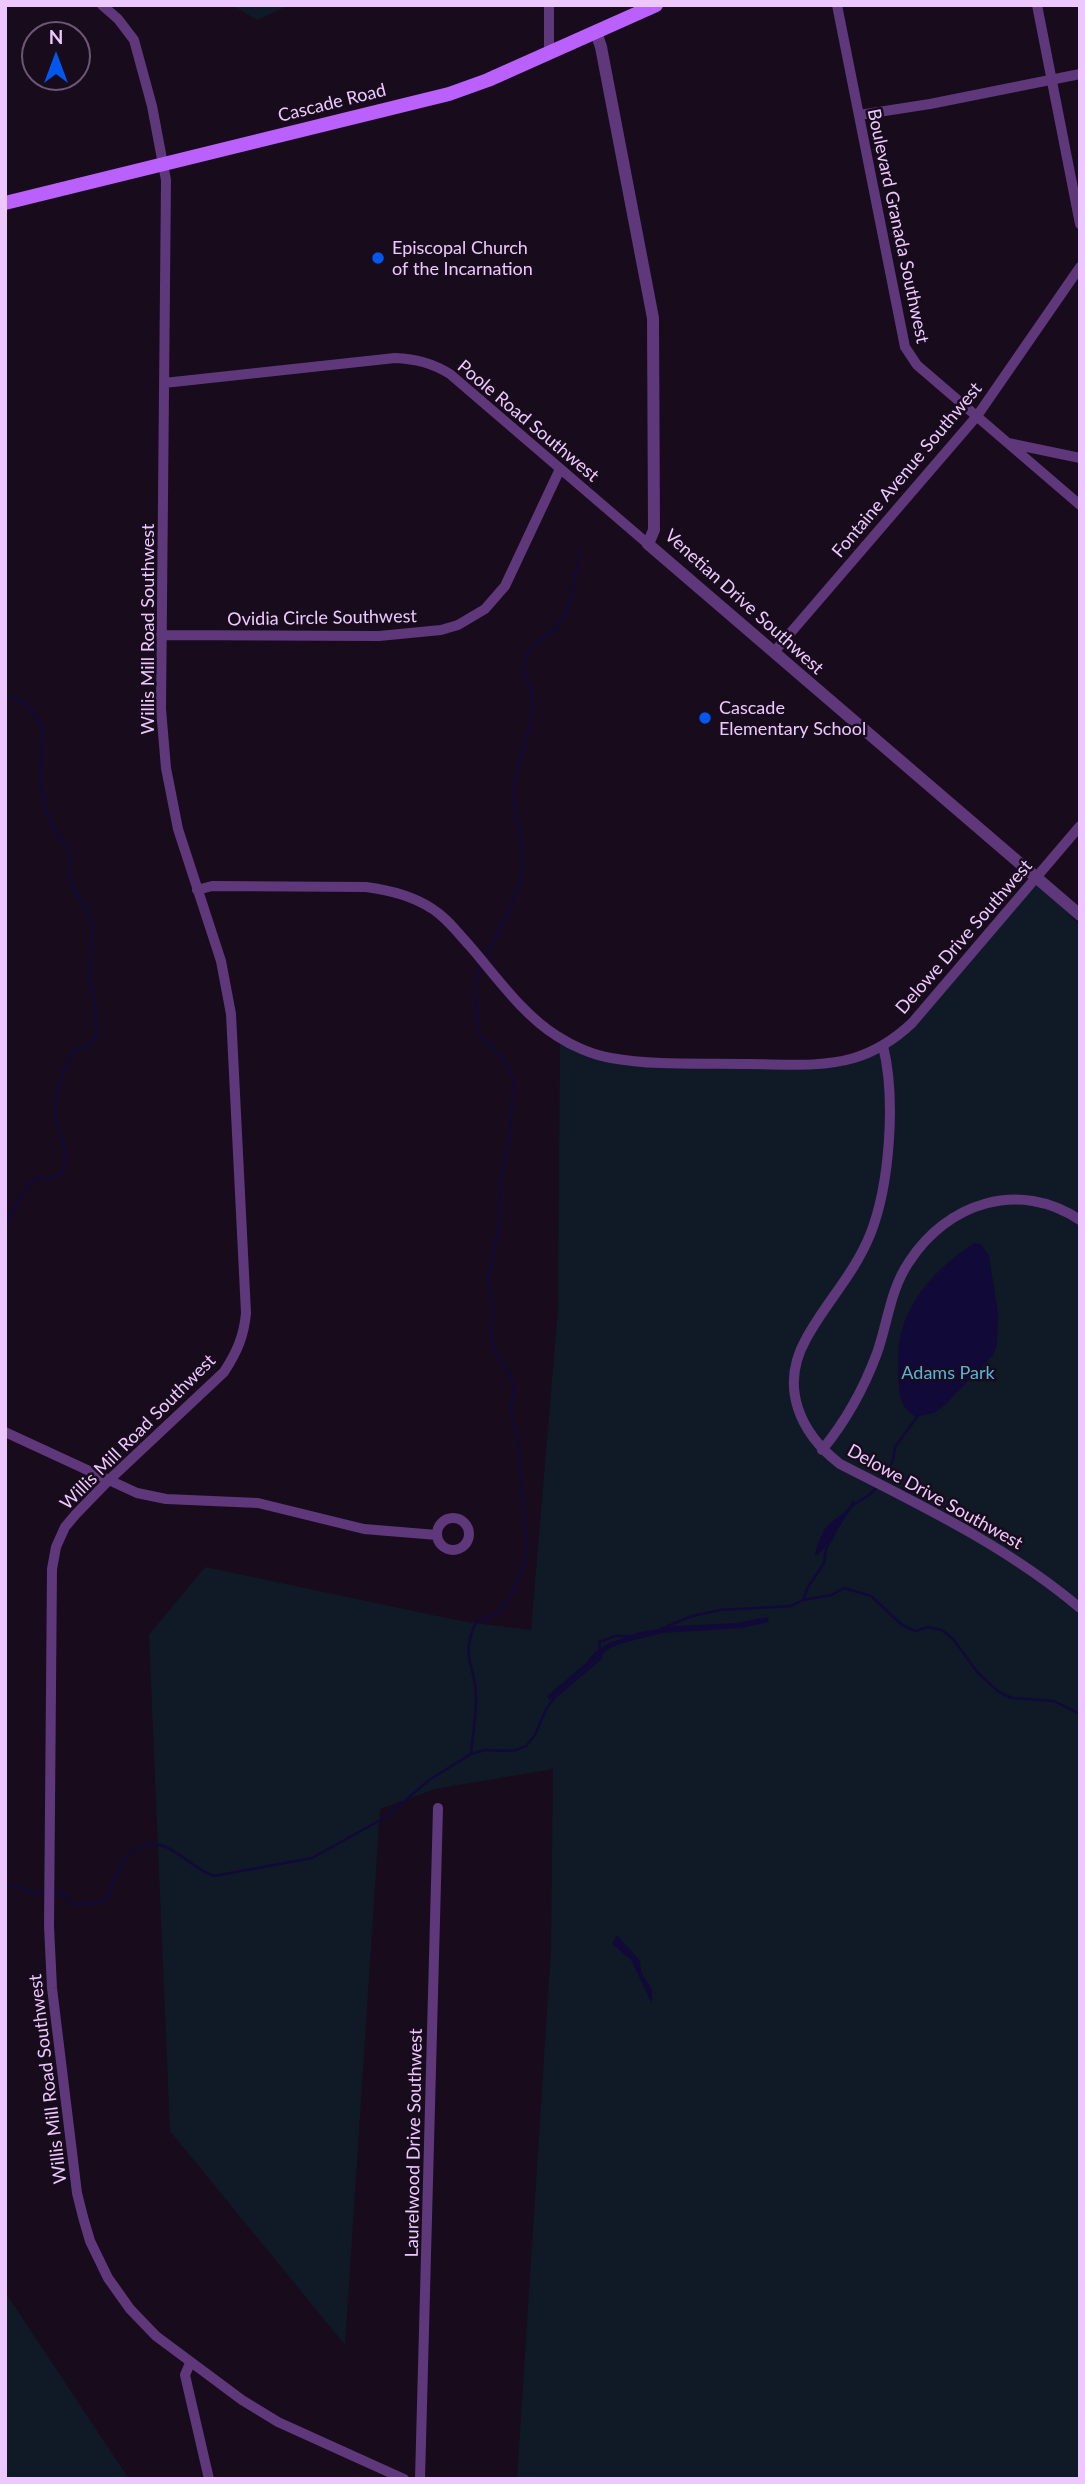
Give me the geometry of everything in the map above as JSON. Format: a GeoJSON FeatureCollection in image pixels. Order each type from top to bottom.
{"type":"FeatureCollection","features":[{"type":"Feature","properties":{"kind":"main road","name":"Cascade Road"},"geometry":{"type":"LineString","coordinates":[[5,203],[449,94],[549,53],[648,7]]}},
{"type":"Feature","properties":{"kind":"street","name":"Willis Mill Road Southwest"},"geometry":{"type":"LineString","coordinates":[[102,5],[118,19],[134,40],[152,106],[166,180],[161,709],[166,768],[178,829],[221,961],[231,1014],[246,1313],[245,1329],[238,1351],[224,1372],[108,1481],[65,1527],[56,1547],[52,1569],[49,1926],[52,2007],[78,2193],[90,2241],[108,2278],[130,2309],[156,2336],[242,2400],[278,2422],[404,2479]]}},
{"type":"Feature","properties":{"kind":"street"},"geometry":{"type":"LineString","coordinates":[[549,5],[549,53]]}},
{"type":"Feature","properties":{"kind":"street","name":"Boulevard Granada Southwest"},"geometry":{"type":"LineString","coordinates":[[837,5],[905,347],[917,365],[1080,505]]}},
{"type":"Feature","properties":{"kind":"street"},"geometry":{"type":"LineString","coordinates":[[1037,5],[1080,224]]}},
{"type":"Feature","properties":{"kind":"street","name":"Venetian Drive Southwest"},"geometry":{"type":"LineString","coordinates":[[596,32],[653,318],[654,530],[648,544],[1080,915]]}},
{"type":"Feature","properties":{"kind":"street"},"geometry":{"type":"LineString","coordinates":[[859,115],[930,104],[1080,74]]}},
{"type":"Feature","properties":{"kind":"street","name":"Fontaine Avenue Southwest"},"geometry":{"type":"LineString","coordinates":[[774,652],[977,416],[1080,267]]}},
{"type":"Feature","properties":{"kind":"street","name":"Poole Road Southwest"},"geometry":{"type":"LineString","coordinates":[[164,383],[395,358],[419,359],[450,374],[648,544]]}},
{"type":"Feature","properties":{"kind":"street"},"geometry":{"type":"LineString","coordinates":[[1008,443],[1080,458]]}},
{"type":"Feature","properties":{"kind":"street","name":"Ovidia Circle Southwest"},"geometry":{"type":"LineString","coordinates":[[161,635],[413,635],[458,625],[485,609],[505,586],[560,469]]}},
{"type":"Feature","properties":{"kind":"street","name":"Delowe Drive Southwest"},"geometry":{"type":"LineString","coordinates":[[1080,826],[912,1023],[883,1046],[888,1067],[888,1145],[886,1177],[879,1208],[859,1259],[843,1287],[806,1338],[795,1371],[794,1393],[808,1433],[822,1450],[841,1464],[981,1537],[1021,1562],[1080,1608]]}},
{"type":"Feature","properties":{"kind":"street"},"geometry":{"type":"LineString","coordinates":[[197,890],[212,887],[366,887],[409,896],[449,922],[541,1024],[574,1045],[608,1058],[656,1063],[810,1064],[853,1058],[883,1046]]}},
{"type":"Feature","properties":{"kind":"street"},"geometry":{"type":"LineString","coordinates":[[822,1450],[841,1427],[859,1394],[877,1352],[897,1284],[923,1243],[966,1210],[995,1200],[1033,1201],[1049,1205],[1080,1220]]}},
{"type":"Feature","properties":{"kind":"street"},"geometry":{"type":"LineString","coordinates":[[5,1432],[138,1493],[166,1499],[258,1503],[364,1529],[437,1535]]}},
{"type":"Feature","properties":{"kind":"street","name":"Laurelwood Drive Southwest"},"geometry":{"type":"LineString","coordinates":[[420,2479],[438,1808]]}},
{"type":"Feature","properties":{"kind":"street"},"geometry":{"type":"LineString","coordinates":[[190,2363],[185,2375],[209,2479]]}},
{"type":"Feature","properties":{"kind":"green space"},"geometry":{"type":"Polygon","coordinates":[[[232,5],[290,5],[257,20],[232,5]]]}},
{"type":"Feature","properties":{"kind":"green space","name":"Adams Park"},"geometry":{"type":"Polygon","coordinates":[[[1039,882],[1080,926],[1080,2479],[517,2479],[551,1949],[553,1769],[435,1789],[380,1809],[345,2345],[170,2131],[149,1635],[205,1567],[466,1622],[531,1630],[558,1309],[560,1037],[598,1060],[724,1069],[847,1058],[888,1047],[1039,882]]]}},
{"type":"Feature","properties":{"kind":"green space"},"geometry":{"type":"Polygon","coordinates":[[[5,2292],[129,2479],[5,2479],[5,2292]]]}},
{"type":"Feature","properties":{"kind":"shaded area"},"geometry":{"type":"Polygon","coordinates":[[[974,1243],[981,1244],[989,1256],[998,1313],[997,1345],[993,1355],[945,1405],[936,1412],[917,1417],[907,1410],[900,1395],[898,1356],[903,1328],[916,1299],[936,1273],[974,1243]]]}},
{"type":"Feature","properties":{"kind":"shaded area"},"geometry":{"type":"Polygon","coordinates":[[[853,1499],[855,1504],[821,1552],[815,1556],[824,1530],[846,1510],[853,1499]]]}},
{"type":"Feature","properties":{"kind":"shaded area"},"geometry":{"type":"Polygon","coordinates":[[[767,1617],[769,1622],[742,1628],[662,1633],[623,1643],[610,1648],[549,1700],[547,1696],[594,1653],[609,1643],[640,1632],[676,1626],[736,1623],[767,1617]]]}},
{"type":"Feature","properties":{"kind":"shaded area"},"geometry":{"type":"Polygon","coordinates":[[[617,1935],[640,1961],[641,1972],[652,1989],[652,2004],[631,1960],[612,1944],[617,1935]]]}},
{"type":"Feature","properties":{"kind":"waterway"},"geometry":{"type":"LineString","coordinates":[[484,959],[505,918],[521,876],[522,846],[514,796],[515,780],[532,719],[533,703],[523,672],[526,659],[530,650],[554,630],[564,616],[581,551]]}},
{"type":"Feature","properties":{"kind":"waterway"},"geometry":{"type":"LineString","coordinates":[[5,695],[26,704],[42,727],[41,783],[46,811],[58,836],[68,847],[68,875],[88,911],[92,925],[90,981],[96,1009],[96,1037],[87,1047],[73,1050],[57,1092],[55,1109],[64,1150],[63,1172],[51,1179],[37,1177],[19,1199],[5,1225]]}},
{"type":"Feature","properties":{"kind":"waterway"},"geometry":{"type":"LineString","coordinates":[[471,1754],[476,1697],[469,1653],[471,1635],[476,1622],[495,1614],[507,1601],[520,1575],[527,1552],[518,1439],[511,1411],[514,1383],[493,1347],[488,1277],[500,1221],[501,1179],[509,1137],[514,1081],[510,1068],[481,1037],[477,1023],[476,981],[480,965]]}},
{"type":"Feature","properties":{"kind":"waterway"},"geometry":{"type":"LineString","coordinates":[[882,1481],[893,1460],[895,1447],[917,1417]]}},
{"type":"Feature","properties":{"kind":"waterway"},"geometry":{"type":"LineString","coordinates":[[853,1505],[878,1486]]}},
{"type":"Feature","properties":{"kind":"waterway"},"geometry":{"type":"LineString","coordinates":[[803,1600],[824,1563],[826,1549],[842,1519]]}},
{"type":"Feature","properties":{"kind":"waterway"},"geometry":{"type":"LineString","coordinates":[[661,1629],[692,1616],[720,1610],[791,1606],[803,1600],[831,1595],[844,1588],[871,1596],[902,1625],[915,1631],[928,1627],[942,1630],[953,1639],[978,1673],[999,1692],[1012,1698],[1054,1701],[1080,1714]]}},
{"type":"Feature","properties":{"kind":"waterway"},"geometry":{"type":"LineString","coordinates":[[51,1891],[63,1894],[73,1904],[101,1903],[111,1893],[116,1873],[128,1856],[145,1845],[166,1847],[214,1876],[312,1858],[386,1817],[429,1780],[471,1754],[485,1750],[513,1751],[526,1746],[535,1735],[554,1698],[601,1658],[599,1642],[615,1636],[631,1636]]}},
{"type":"Feature","properties":{"kind":"waterway"},"geometry":{"type":"LineString","coordinates":[[5,1884],[27,1891],[45,1892]]}},
{"type":"Feature","properties":{"kind":"place","name":"Episcopal Church of the Incarnation"},"geometry":{"type":"Point","coordinates":[378,258]}},
{"type":"Feature","properties":{"kind":"place","name":"Cascade Elementary School"},"geometry":{"type":"Point","coordinates":[705,718]}}]}
